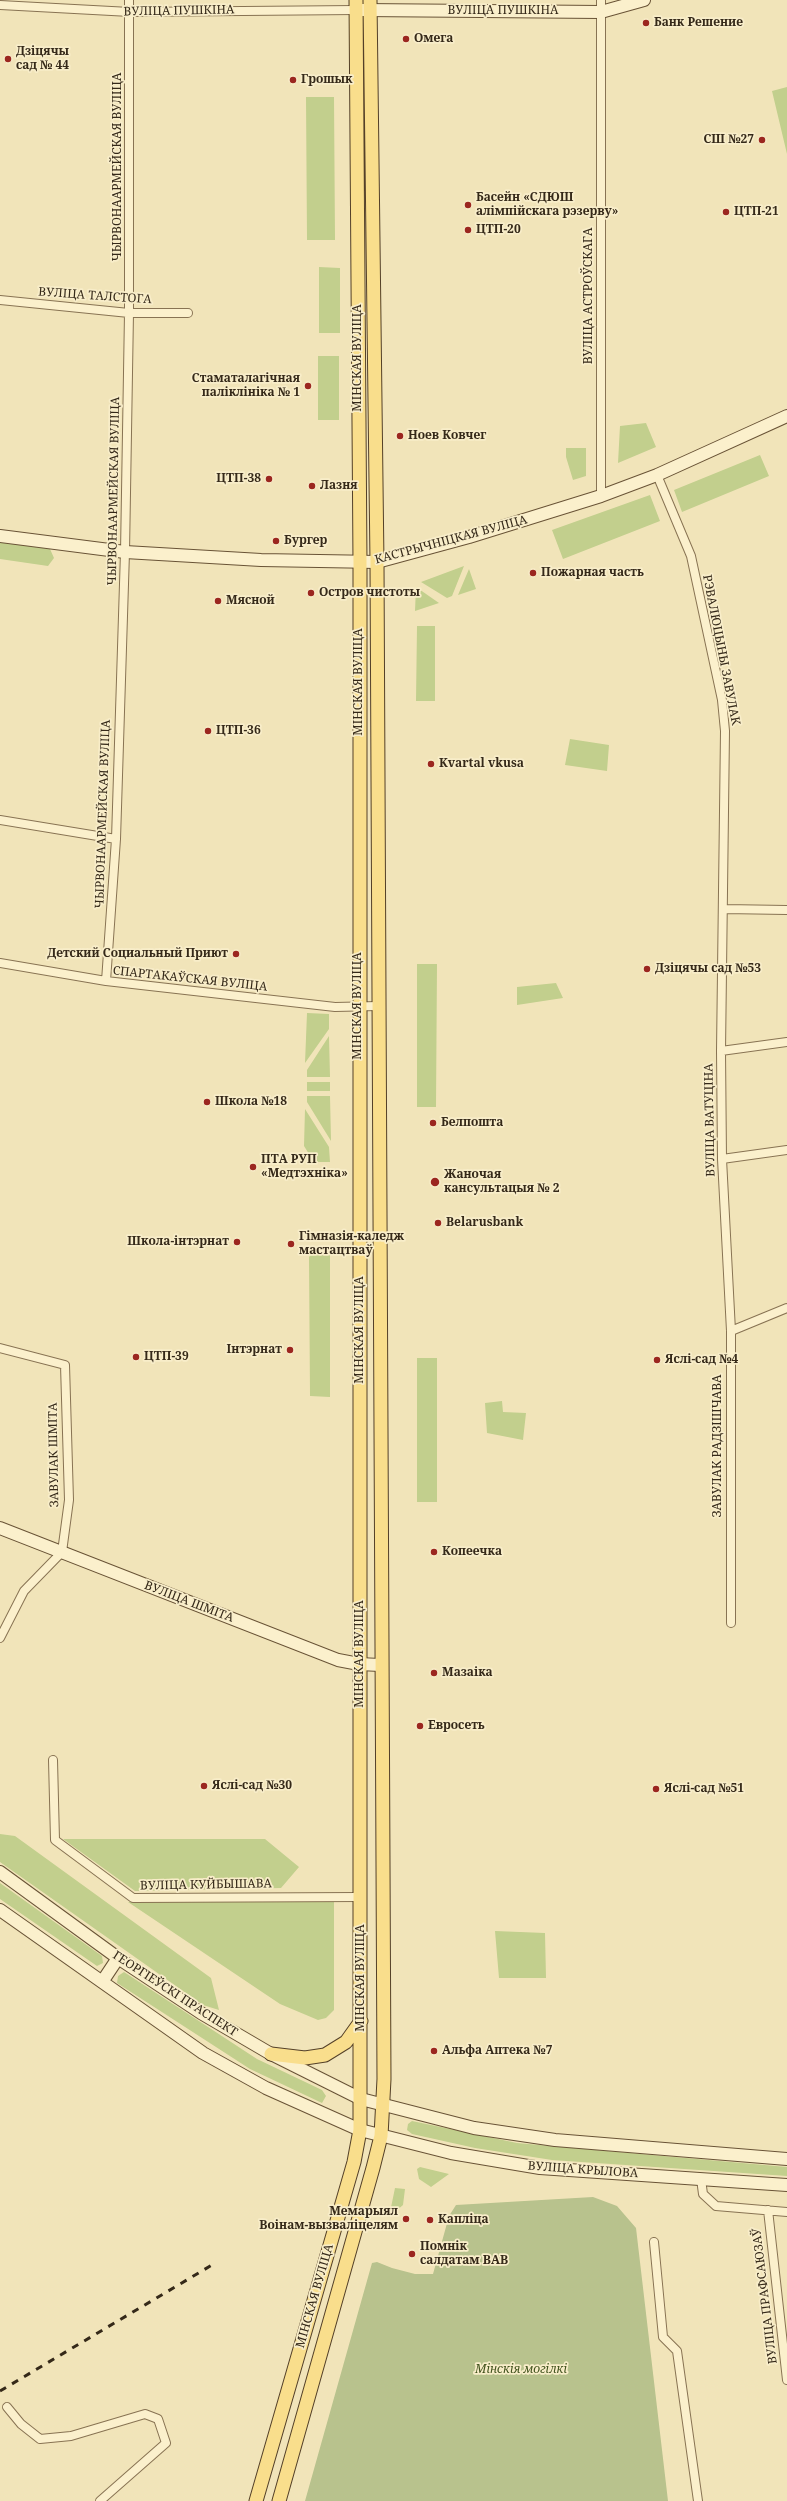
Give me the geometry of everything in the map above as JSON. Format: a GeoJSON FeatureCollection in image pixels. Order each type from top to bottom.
{"type":"FeatureCollection","features":[{"type":"Feature","properties":{"kind":"main road","name":"ВУЛІЦА ПУШКІНА"},"geometry":{"type":"LineString","coordinates":[[356,5],[601,6],[644,0]]}},
{"type":"Feature","properties":{"kind":"main road","name":"МІНСКАЯ ВУЛІЦА"},"geometry":{"type":"LineString","coordinates":[[256,2501],[354,2162],[360,2130],[358,1007],[360,563],[356,5]]}},
{"type":"Feature","properties":{"kind":"main road","name":"МІНСКАЯ ВУЛІЦА"},"geometry":{"type":"LineString","coordinates":[[279,2501],[381,2136],[384,2079],[380,1665],[377,562],[370,5]]}},
{"type":"Feature","properties":{"kind":"main road","name":"КАСТРЫЧНІЦКАЯ ВУЛІЦА"},"geometry":{"type":"LineString","coordinates":[[0,536],[125,552],[360,563],[377,562],[469,537],[601,496],[657,475],[787,416]]}},
{"type":"Feature","properties":{"kind":"main road","name":"ВУЛІЦА ШМІТА"},"geometry":{"type":"LineString","coordinates":[[0,1528],[338,1660],[359,1664],[380,1665]]}},
{"type":"Feature","properties":{"kind":"main road","name":"ГЕОРГІЕЎСКІ ПРАСПЕКТ"},"geometry":{"type":"LineString","coordinates":[[0,1872],[118,1958],[201,2014],[271,2054],[360,2099],[382,2106]]}},
{"type":"Feature","properties":{"kind":"main road"},"geometry":{"type":"LineString","coordinates":[[0,1910],[204,2053],[266,2088],[360,2130]]}},
{"type":"Feature","properties":{"kind":"main road"},"geometry":{"type":"LineString","coordinates":[[102,1982],[118,1958]]}},
{"type":"Feature","properties":{"kind":"main road"},"geometry":{"type":"LineString","coordinates":[[271,2054],[305,2058],[325,2055],[341,2046],[361,2021]]}},
{"type":"Feature","properties":{"kind":"main road"},"geometry":{"type":"LineString","coordinates":[[382,2106],[474,2128],[555,2140],[787,2159]]}},
{"type":"Feature","properties":{"kind":"main road","name":"ВУЛІЦА КРЫЛОВА"},"geometry":{"type":"LineString","coordinates":[[360,2130],[451,2153],[540,2168],[787,2185]]}},
{"type":"Feature","properties":{"kind":"street","name":"ЧЫРВОНААРМЕЙСКАЯ ВУЛІЦА"},"geometry":{"type":"LineString","coordinates":[[106,981],[116,839],[125,552],[129,313],[129,0]]}},
{"type":"Feature","properties":{"kind":"street","name":"ВУЛІЦА ПУШКІНА"},"geometry":{"type":"LineString","coordinates":[[0,5],[130,12],[356,5]]}},
{"type":"Feature","properties":{"kind":"street","name":"ВУЛІЦА АСТРОЎСКАГА"},"geometry":{"type":"LineString","coordinates":[[601,6],[601,496]]}},
{"type":"Feature","properties":{"kind":"street","name":"ВУЛІЦА ТАЛСТОГА"},"geometry":{"type":"LineString","coordinates":[[0,300],[129,313],[188,313]]}},
{"type":"Feature","properties":{"kind":"street","name":"РЭВАЛЮЦЫНЫ ЗАВУЛАК"},"geometry":{"type":"LineString","coordinates":[[657,475],[691,556],[722,700],[725,731],[724,909]]}},
{"type":"Feature","properties":{"kind":"street"},"geometry":{"type":"LineString","coordinates":[[0,820],[116,839]]}},
{"type":"Feature","properties":{"kind":"street"},"geometry":{"type":"LineString","coordinates":[[724,909],[787,910]]}},
{"type":"Feature","properties":{"kind":"street","name":"ВУЛІЦА ВАТУЦІНА"},"geometry":{"type":"LineString","coordinates":[[724,909],[721,1051],[722,1159],[731,1331]]}},
{"type":"Feature","properties":{"kind":"street","name":"СПАРТАКАЎСКАЯ ВУЛІЦА"},"geometry":{"type":"LineString","coordinates":[[0,963],[106,981],[335,1007],[378,1006]]}},
{"type":"Feature","properties":{"kind":"street"},"geometry":{"type":"LineString","coordinates":[[721,1051],[787,1042]]}},
{"type":"Feature","properties":{"kind":"street"},"geometry":{"type":"LineString","coordinates":[[722,1159],[787,1150]]}},
{"type":"Feature","properties":{"kind":"street"},"geometry":{"type":"LineString","coordinates":[[731,1331],[787,1308]]}},
{"type":"Feature","properties":{"kind":"street","name":"ЗАВУЛАК РАДЗІШЧАВА"},"geometry":{"type":"LineString","coordinates":[[731,1331],[731,1623]]}},
{"type":"Feature","properties":{"kind":"street","name":"ЗАВУЛАК ШМІТА"},"geometry":{"type":"LineString","coordinates":[[0,1348],[65,1365],[69,1500],[62,1552]]}},
{"type":"Feature","properties":{"kind":"street"},"geometry":{"type":"LineString","coordinates":[[0,1638],[24,1591],[62,1552]]}},
{"type":"Feature","properties":{"kind":"street","name":"ВУЛІЦА КУЙБЫШАВА"},"geometry":{"type":"LineString","coordinates":[[53,1760],[55,1840],[133,1898],[360,1897]]}},
{"type":"Feature","properties":{"kind":"street"},"geometry":{"type":"LineString","coordinates":[[701,2179],[702,2194],[716,2206],[787,2212]]}},
{"type":"Feature","properties":{"kind":"street","name":"ВУЛІЦА ПРАФСАЮЗАЎ"},"geometry":{"type":"LineString","coordinates":[[768,2210],[787,2380]]}},
{"type":"Feature","properties":{"kind":"street"},"geometry":{"type":"LineString","coordinates":[[654,2242],[663,2337],[677,2351],[698,2501]]}},
{"type":"Feature","properties":{"kind":"street"},"geometry":{"type":"LineString","coordinates":[[7,2407],[21,2424],[40,2439],[71,2436],[146,2414],[158,2419],[166,2444],[100,2501]]}},
{"type":"Feature","properties":{"kind":"green space"},"geometry":{"type":"Polygon","coordinates":[[[787,87],[787,154],[772,91],[787,87]]]}},
{"type":"Feature","properties":{"kind":"green space"},"geometry":{"type":"Polygon","coordinates":[[[306,97],[334,97],[335,240],[307,240],[306,97]]]}},
{"type":"Feature","properties":{"kind":"green space"},"geometry":{"type":"Polygon","coordinates":[[[319,267],[340,268],[340,333],[319,333],[319,267]]]}},
{"type":"Feature","properties":{"kind":"green space"},"geometry":{"type":"Polygon","coordinates":[[[318,356],[339,356],[339,420],[318,420],[318,356]]]}},
{"type":"Feature","properties":{"kind":"green space"},"geometry":{"type":"Polygon","coordinates":[[[646,423],[656,447],[618,463],[620,426],[646,423]]]}},
{"type":"Feature","properties":{"kind":"green space"},"geometry":{"type":"Polygon","coordinates":[[[566,448],[586,448],[586,476],[573,480],[566,457],[566,448]]]}},
{"type":"Feature","properties":{"kind":"green space"},"geometry":{"type":"Polygon","coordinates":[[[760,455],[769,476],[682,512],[674,490],[760,455]]]}},
{"type":"Feature","properties":{"kind":"green space"},"geometry":{"type":"Polygon","coordinates":[[[650,495],[660,521],[563,559],[552,530],[650,495]]]}},
{"type":"Feature","properties":{"kind":"green space"},"geometry":{"type":"Polygon","coordinates":[[[0,542],[50,549],[54,558],[48,566],[0,559],[0,542]]]}},
{"type":"Feature","properties":{"kind":"green space"},"geometry":{"type":"Polygon","coordinates":[[[464,566],[452,596],[447,598],[421,582],[464,566]]]}},
{"type":"Feature","properties":{"kind":"green space"},"geometry":{"type":"Polygon","coordinates":[[[469,569],[476,589],[458,595],[469,569]]]}},
{"type":"Feature","properties":{"kind":"green space"},"geometry":{"type":"Polygon","coordinates":[[[416,587],[439,603],[415,611],[416,587]]]}},
{"type":"Feature","properties":{"kind":"green space"},"geometry":{"type":"Polygon","coordinates":[[[417,626],[435,626],[435,701],[416,701],[417,626]]]}},
{"type":"Feature","properties":{"kind":"green space"},"geometry":{"type":"Polygon","coordinates":[[[570,739],[609,745],[607,771],[565,765],[570,739]]]}},
{"type":"Feature","properties":{"kind":"green space"},"geometry":{"type":"Polygon","coordinates":[[[417,964],[437,964],[436,1107],[417,1107],[417,964]]]}},
{"type":"Feature","properties":{"kind":"green space"},"geometry":{"type":"Polygon","coordinates":[[[556,983],[563,998],[517,1005],[517,987],[556,983]]]}},
{"type":"Feature","properties":{"kind":"green space"},"geometry":{"type":"Polygon","coordinates":[[[307,1013],[329,1014],[329,1029],[305,1063],[307,1013]]]}},
{"type":"Feature","properties":{"kind":"green space"},"geometry":{"type":"Polygon","coordinates":[[[329,1036],[330,1077],[307,1077],[307,1070],[329,1036]]]}},
{"type":"Feature","properties":{"kind":"green space"},"geometry":{"type":"Polygon","coordinates":[[[307,1082],[330,1082],[330,1091],[307,1091],[307,1082]]]}},
{"type":"Feature","properties":{"kind":"green space"},"geometry":{"type":"Polygon","coordinates":[[[307,1096],[330,1096],[331,1141],[307,1102],[307,1096]]]}},
{"type":"Feature","properties":{"kind":"green space"},"geometry":{"type":"Polygon","coordinates":[[[305,1109],[329,1147],[330,1162],[314,1162],[304,1146],[305,1109]]]}},
{"type":"Feature","properties":{"kind":"green space"},"geometry":{"type":"Polygon","coordinates":[[[312,1253],[330,1253],[330,1397],[310,1396],[309,1257],[312,1253]]]}},
{"type":"Feature","properties":{"kind":"green space"},"geometry":{"type":"Polygon","coordinates":[[[417,1358],[437,1358],[437,1502],[417,1502],[417,1358]]]}},
{"type":"Feature","properties":{"kind":"green space"},"geometry":{"type":"Polygon","coordinates":[[[502,1401],[503,1412],[526,1413],[523,1440],[487,1433],[485,1403],[502,1401]]]}},
{"type":"Feature","properties":{"kind":"green space"},"geometry":{"type":"Polygon","coordinates":[[[0,1834],[15,1836],[211,1978],[219,2010],[203,2005],[0,1862],[0,1834]]]}},
{"type":"Feature","properties":{"kind":"green space"},"geometry":{"type":"Polygon","coordinates":[[[63,1839],[265,1839],[299,1867],[281,1888],[135,1891],[63,1839]]]}},
{"type":"Feature","properties":{"kind":"green space"},"geometry":{"type":"Polygon","coordinates":[[[0,1883],[102,1956],[103,1963],[97,1966],[0,1899],[0,1883]]]}},
{"type":"Feature","properties":{"kind":"green space"},"geometry":{"type":"Polygon","coordinates":[[[334,1901],[334,2010],[326,2018],[318,2020],[280,2004],[128,1902],[334,1901]]]}},
{"type":"Feature","properties":{"kind":"green space"},"geometry":{"type":"Polygon","coordinates":[[[495,1931],[545,1933],[546,1978],[499,1978],[495,1931]]]}},
{"type":"Feature","properties":{"kind":"green space"},"geometry":{"type":"Polygon","coordinates":[[[124,1972],[257,2059],[322,2090],[326,2096],[322,2103],[250,2069],[117,1983],[118,1976],[124,1972]]]}},
{"type":"Feature","properties":{"kind":"green space"},"geometry":{"type":"Polygon","coordinates":[[[412,2121],[517,2143],[787,2167],[787,2176],[552,2160],[475,2148],[412,2134],[407,2130],[408,2124],[412,2121]]]}},
{"type":"Feature","properties":{"kind":"green space"},"geometry":{"type":"Polygon","coordinates":[[[420,2167],[449,2174],[431,2187],[419,2179],[417,2169],[420,2167]]]}},
{"type":"Feature","properties":{"kind":"green space"},"geometry":{"type":"Polygon","coordinates":[[[395,2188],[405,2189],[403,2205],[389,2217],[395,2188]]]}},
{"type":"Feature","properties":{"kind":"green space","name":"Мінскія могілкі"},"geometry":{"type":"Polygon","coordinates":[[[593,2197],[617,2206],[636,2228],[668,2501],[305,2501],[372,2263],[377,2262],[392,2268],[415,2274],[433,2274],[449,2216],[456,2205],[593,2197]]]}},
{"type":"Feature","properties":{"kind":"railway"},"geometry":{"type":"LineString","coordinates":[[0,2391],[212,2265]]}},
{"type":"Feature","properties":{"kind":"place","name":"Банк Решение"},"geometry":{"type":"Point","coordinates":[646,23]}},
{"type":"Feature","properties":{"kind":"place","name":"Омега"},"geometry":{"type":"Point","coordinates":[406,39]}},
{"type":"Feature","properties":{"kind":"place","name":"Дзіцячы сад № 44"},"geometry":{"type":"Point","coordinates":[8,59]}},
{"type":"Feature","properties":{"kind":"place","name":"Грошык"},"geometry":{"type":"Point","coordinates":[293,80]}},
{"type":"Feature","properties":{"kind":"place","name":"СШ №27"},"geometry":{"type":"Point","coordinates":[762,140]}},
{"type":"Feature","properties":{"kind":"place","name":"Басейн «СДЮШ алімпійскага рэзерву»"},"geometry":{"type":"Point","coordinates":[468,205]}},
{"type":"Feature","properties":{"kind":"place","name":"ЦТП-21"},"geometry":{"type":"Point","coordinates":[726,212]}},
{"type":"Feature","properties":{"kind":"place","name":"ЦТП-20"},"geometry":{"type":"Point","coordinates":[468,230]}},
{"type":"Feature","properties":{"kind":"place","name":"Стаматалагічная паліклініка № 1"},"geometry":{"type":"Point","coordinates":[308,386]}},
{"type":"Feature","properties":{"kind":"place","name":"Ноев Ковчег"},"geometry":{"type":"Point","coordinates":[400,436]}},
{"type":"Feature","properties":{"kind":"place","name":"ЦТП-38"},"geometry":{"type":"Point","coordinates":[269,479]}},
{"type":"Feature","properties":{"kind":"place","name":"Лазня"},"geometry":{"type":"Point","coordinates":[312,486]}},
{"type":"Feature","properties":{"kind":"place","name":"Бургер"},"geometry":{"type":"Point","coordinates":[276,541]}},
{"type":"Feature","properties":{"kind":"place","name":"Пожарная часть"},"geometry":{"type":"Point","coordinates":[533,573]}},
{"type":"Feature","properties":{"kind":"place","name":"Остров чистоты"},"geometry":{"type":"Point","coordinates":[311,593]}},
{"type":"Feature","properties":{"kind":"place","name":"Мясной"},"geometry":{"type":"Point","coordinates":[218,601]}},
{"type":"Feature","properties":{"kind":"place","name":"ЦТП-36"},"geometry":{"type":"Point","coordinates":[208,731]}},
{"type":"Feature","properties":{"kind":"place","name":"Kvartal vkusa"},"geometry":{"type":"Point","coordinates":[431,764]}},
{"type":"Feature","properties":{"kind":"place","name":"Детский Социальный Приют"},"geometry":{"type":"Point","coordinates":[236,954]}},
{"type":"Feature","properties":{"kind":"place","name":"Дзіцячы сад №53"},"geometry":{"type":"Point","coordinates":[647,969]}},
{"type":"Feature","properties":{"kind":"place","name":"Школа №18"},"geometry":{"type":"Point","coordinates":[207,1102]}},
{"type":"Feature","properties":{"kind":"place","name":"Белпошта"},"geometry":{"type":"Point","coordinates":[433,1123]}},
{"type":"Feature","properties":{"kind":"place","name":"ПТА РУП «Медтэхніка»"},"geometry":{"type":"Point","coordinates":[253,1167]}},
{"type":"Feature","properties":{"kind":"place","name":"Жаночая кансультацыя № 2"},"geometry":{"type":"Point","coordinates":[435,1182]}},
{"type":"Feature","properties":{"kind":"place","name":"Belarusbank"},"geometry":{"type":"Point","coordinates":[438,1223]}},
{"type":"Feature","properties":{"kind":"place","name":"Школа-інтэрнат"},"geometry":{"type":"Point","coordinates":[237,1242]}},
{"type":"Feature","properties":{"kind":"place","name":"Гімназія-каледж мастацтваў"},"geometry":{"type":"Point","coordinates":[291,1244]}},
{"type":"Feature","properties":{"kind":"place","name":"Інтэрнат"},"geometry":{"type":"Point","coordinates":[290,1350]}},
{"type":"Feature","properties":{"kind":"place","name":"ЦТП-39"},"geometry":{"type":"Point","coordinates":[136,1357]}},
{"type":"Feature","properties":{"kind":"place","name":"Яслі-сад №4"},"geometry":{"type":"Point","coordinates":[657,1360]}},
{"type":"Feature","properties":{"kind":"place","name":"Копеечка"},"geometry":{"type":"Point","coordinates":[434,1552]}},
{"type":"Feature","properties":{"kind":"place","name":"Мазаіка"},"geometry":{"type":"Point","coordinates":[434,1673]}},
{"type":"Feature","properties":{"kind":"place","name":"Евросеть"},"geometry":{"type":"Point","coordinates":[420,1726]}},
{"type":"Feature","properties":{"kind":"place","name":"Яслі-сад №30"},"geometry":{"type":"Point","coordinates":[204,1786]}},
{"type":"Feature","properties":{"kind":"place","name":"Яслі-сад №51"},"geometry":{"type":"Point","coordinates":[656,1789]}},
{"type":"Feature","properties":{"kind":"place","name":"Альфа Аптека №7"},"geometry":{"type":"Point","coordinates":[434,2051]}},
{"type":"Feature","properties":{"kind":"place","name":"Мемарыял Воінам-вызваліцелям"},"geometry":{"type":"Point","coordinates":[406,2219]}},
{"type":"Feature","properties":{"kind":"place","name":"Капліца"},"geometry":{"type":"Point","coordinates":[430,2220]}},
{"type":"Feature","properties":{"kind":"place","name":"Помнік салдатам ВАВ"},"geometry":{"type":"Point","coordinates":[412,2254]}}]}
